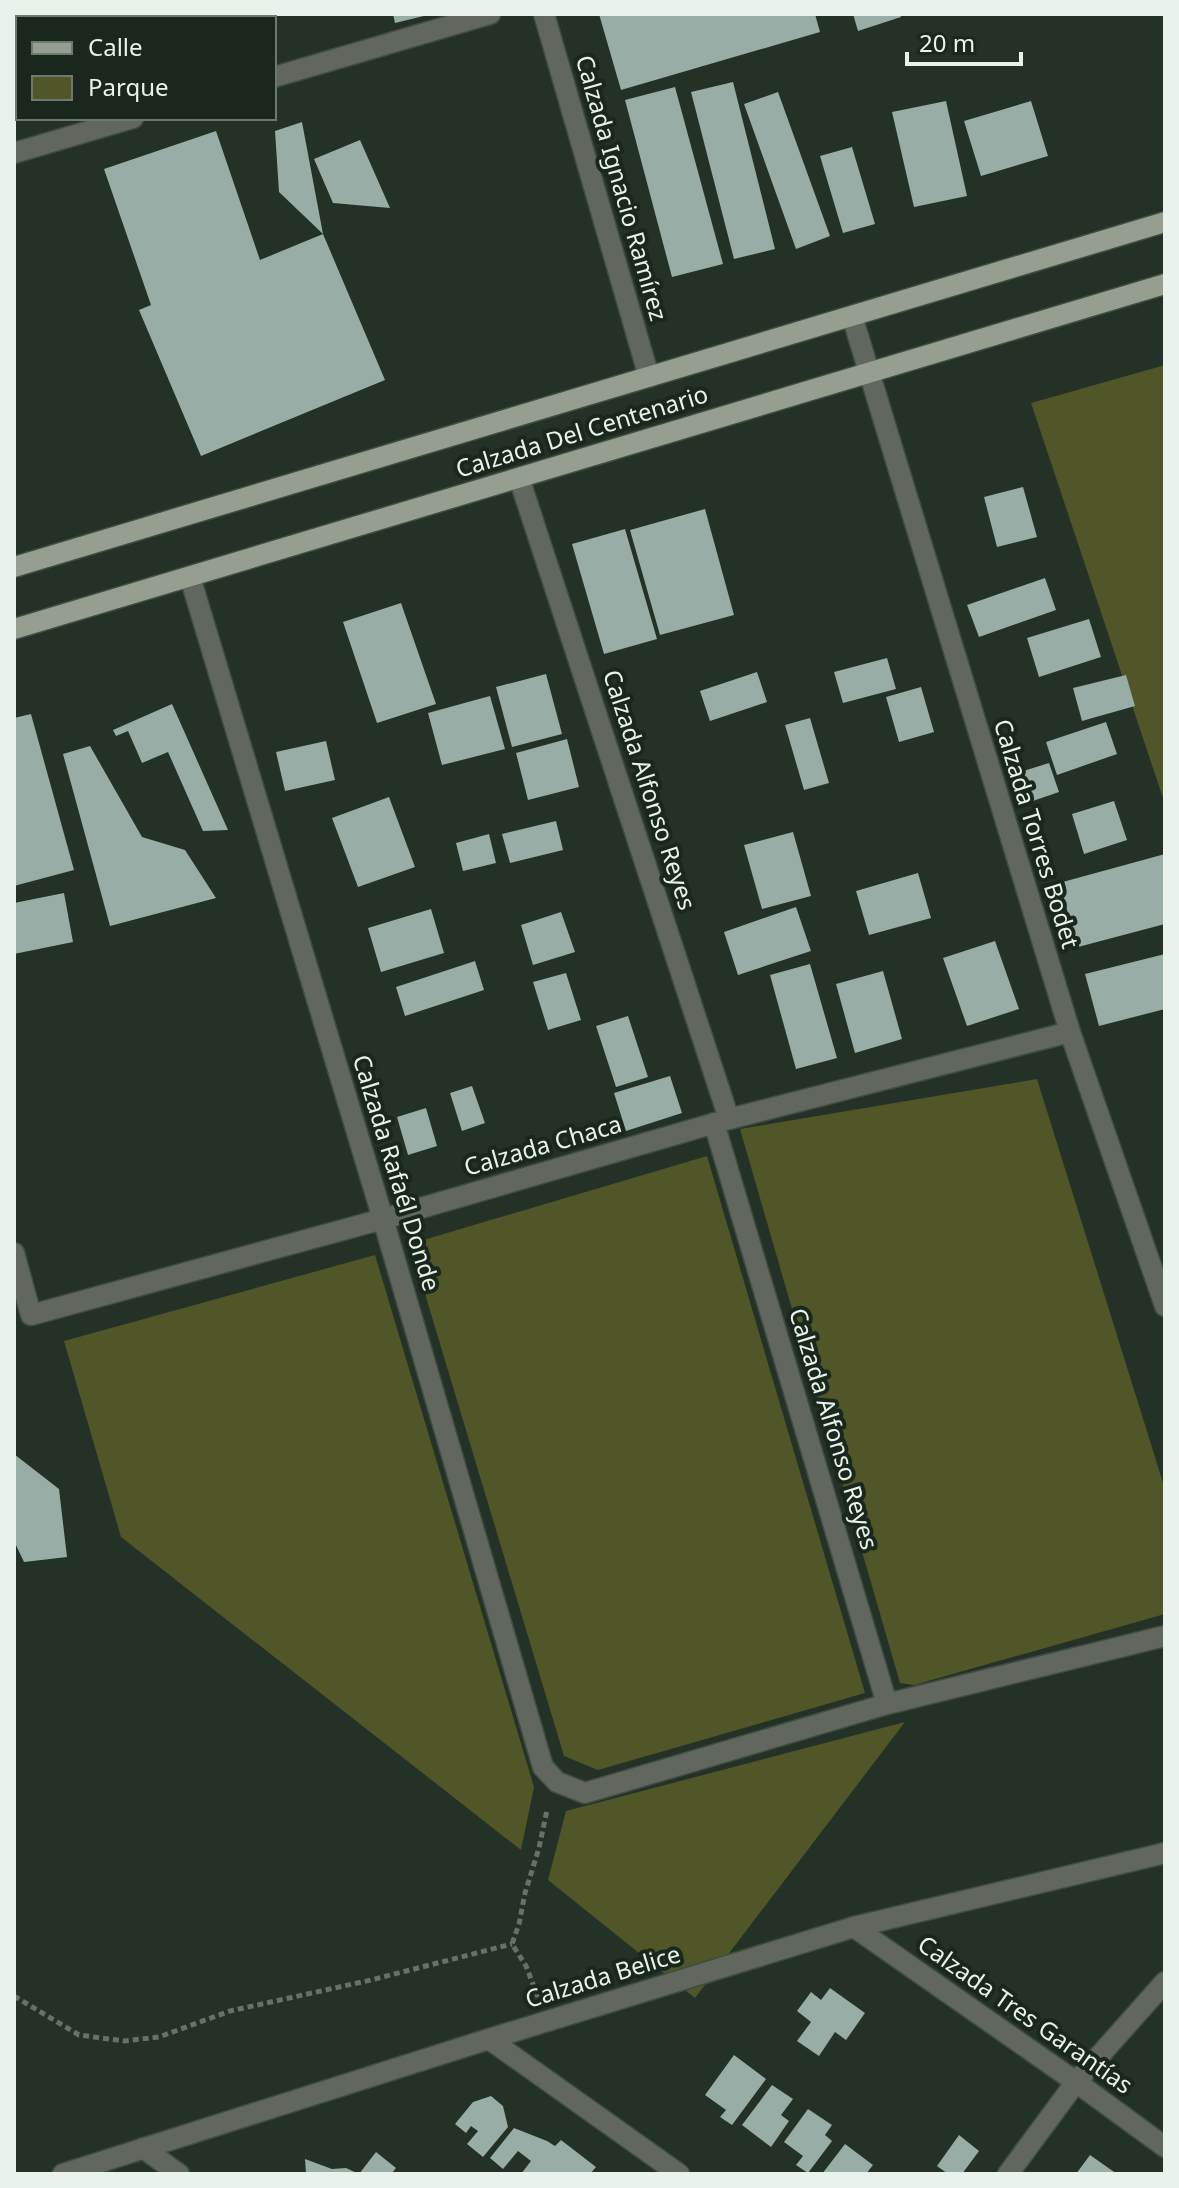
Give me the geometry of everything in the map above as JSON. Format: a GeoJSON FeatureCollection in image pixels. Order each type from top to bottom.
{"type":"FeatureCollection","features":[{"type":"Feature","properties":{"kind":"main road","name":"Calzada Del Centenario"},"geometry":{"type":"LineString","coordinates":[[14,567],[1165,222]]}},
{"type":"Feature","properties":{"kind":"main road","name":"Calzada Del Centenario"},"geometry":{"type":"LineString","coordinates":[[14,629],[1165,284]]}},
{"type":"Feature","properties":{"kind":"street"},"geometry":{"type":"LineString","coordinates":[[276,76],[490,14]]}},
{"type":"Feature","properties":{"kind":"street","name":"Calzada Ignacio Ramírez"},"geometry":{"type":"LineString","coordinates":[[544,14],[649,377]]}},
{"type":"Feature","properties":{"kind":"street"},"geometry":{"type":"LineString","coordinates":[[14,153],[126,120]]}},
{"type":"Feature","properties":{"kind":"street","name":"Calzada Torres Bodet"},"geometry":{"type":"LineString","coordinates":[[852,316],[1070,1032],[1165,1306]]}},
{"type":"Feature","properties":{"kind":"street","name":"Calzada Alfonso Reyes"},"geometry":{"type":"LineString","coordinates":[[519,478],[722,1121],[887,1704]]}},
{"type":"Feature","properties":{"kind":"street","name":"Calzada Rafaél Donde"},"geometry":{"type":"LineString","coordinates":[[190,577],[383,1219],[543,1767],[557,1782]]}},
{"type":"Feature","properties":{"kind":"street","name":"Calzada Chaca"},"geometry":{"type":"LineString","coordinates":[[14,1253],[31,1315],[383,1219],[722,1121],[1070,1032]]}},
{"type":"Feature","properties":{"kind":"street"},"geometry":{"type":"LineString","coordinates":[[557,1782],[585,1793],[887,1704],[1165,1636]]}},
{"type":"Feature","properties":{"kind":"street","name":"Calzada Belice"},"geometry":{"type":"LineString","coordinates":[[63,2174],[854,1927],[1165,1853]]}},
{"type":"Feature","properties":{"kind":"street","name":"Calzada Tres Garantías"},"geometry":{"type":"LineString","coordinates":[[854,1927],[1165,2147]]}},
{"type":"Feature","properties":{"kind":"street"},"geometry":{"type":"LineString","coordinates":[[1008,2174],[1076,2082],[1165,1982]]}},
{"type":"Feature","properties":{"kind":"street"},"geometry":{"type":"LineString","coordinates":[[489,2039],[679,2174]]}},
{"type":"Feature","properties":{"kind":"street"},"geometry":{"type":"LineString","coordinates":[[143,2148],[179,2174]]}},
{"type":"Feature","properties":{"kind":"path"},"geometry":{"type":"LineString","coordinates":[[512,1944],[547,1809],[557,1782]]}},
{"type":"Feature","properties":{"kind":"path"},"geometry":{"type":"LineString","coordinates":[[14,1996],[79,2035],[124,2041],[159,2037],[230,2011],[343,1987],[512,1944]]}},
{"type":"Feature","properties":{"kind":"path"},"geometry":{"type":"LineString","coordinates":[[512,1944],[526,1966],[541,2005]]}},
{"type":"Feature","properties":{"kind":"green space"},"geometry":{"type":"Polygon","coordinates":[[[1165,365],[1165,804],[1031,403],[1165,365]]]}},
{"type":"Feature","properties":{"kind":"green space"},"geometry":{"type":"Polygon","coordinates":[[[1037,1079],[1165,1489],[1165,1614],[914,1685],[900,1683],[740,1129],[1037,1079]]]}},
{"type":"Feature","properties":{"kind":"green space"},"geometry":{"type":"Polygon","coordinates":[[[707,1156],[865,1693],[598,1770],[564,1756],[410,1244],[707,1156]]]}},
{"type":"Feature","properties":{"kind":"green space"},"geometry":{"type":"Polygon","coordinates":[[[375,1255],[534,1787],[521,1850],[121,1537],[64,1341],[375,1255]]]}},
{"type":"Feature","properties":{"kind":"green space"},"geometry":{"type":"Polygon","coordinates":[[[905,1722],[695,1998],[548,1880],[566,1811],[905,1722]]]}},
{"type":"Feature","properties":{"kind":"building"},"geometry":{"type":"Polygon","coordinates":[[[393,14],[428,14],[428,15],[395,23],[393,14]]]}},
{"type":"Feature","properties":{"kind":"building"},"geometry":{"type":"Polygon","coordinates":[[[599,14],[815,14],[820,32],[621,90],[599,14]]]}},
{"type":"Feature","properties":{"kind":"building"},"geometry":{"type":"Polygon","coordinates":[[[853,14],[900,14],[901,17],[858,31],[853,14]]]}},
{"type":"Feature","properties":{"kind":"building"},"geometry":{"type":"Polygon","coordinates":[[[733,82],[775,249],[734,259],[691,92],[733,82]]]}},
{"type":"Feature","properties":{"kind":"building"},"geometry":{"type":"Polygon","coordinates":[[[675,87],[723,264],[672,277],[625,100],[675,87]]]}},
{"type":"Feature","properties":{"kind":"building"},"geometry":{"type":"Polygon","coordinates":[[[778,92],[830,236],[796,249],[744,104],[778,92]]]}},
{"type":"Feature","properties":{"kind":"building"},"geometry":{"type":"Polygon","coordinates":[[[946,101],[967,196],[914,207],[892,112],[946,101]]]}},
{"type":"Feature","properties":{"kind":"building"},"geometry":{"type":"Polygon","coordinates":[[[1031,101],[1048,156],[981,176],[964,121],[1031,101]]]}},
{"type":"Feature","properties":{"kind":"building"},"geometry":{"type":"Polygon","coordinates":[[[302,122],[323,234],[279,192],[275,131],[302,122]]]}},
{"type":"Feature","properties":{"kind":"building"},"geometry":{"type":"Polygon","coordinates":[[[216,131],[260,260],[323,234],[385,380],[201,456],[139,310],[151,305],[104,169],[216,131]]]}},
{"type":"Feature","properties":{"kind":"building"},"geometry":{"type":"Polygon","coordinates":[[[360,140],[390,208],[333,203],[314,159],[360,140]]]}},
{"type":"Feature","properties":{"kind":"building"},"geometry":{"type":"Polygon","coordinates":[[[852,147],[875,224],[843,233],[820,156],[852,147]]]}},
{"type":"Feature","properties":{"kind":"building"},"geometry":{"type":"Polygon","coordinates":[[[1023,487],[1037,537],[997,547],[984,497],[1023,487]]]}},
{"type":"Feature","properties":{"kind":"building"},"geometry":{"type":"Polygon","coordinates":[[[705,509],[734,615],[660,635],[630,530],[705,509]]]}},
{"type":"Feature","properties":{"kind":"building"},"geometry":{"type":"Polygon","coordinates":[[[625,529],[657,639],[604,654],[572,544],[625,529]]]}},
{"type":"Feature","properties":{"kind":"building"},"geometry":{"type":"Polygon","coordinates":[[[1045,578],[1056,610],[979,637],[967,605],[1045,578]]]}},
{"type":"Feature","properties":{"kind":"building"},"geometry":{"type":"Polygon","coordinates":[[[401,603],[436,704],[377,723],[343,622],[401,603]]]}},
{"type":"Feature","properties":{"kind":"building"},"geometry":{"type":"Polygon","coordinates":[[[1089,619],[1101,657],[1039,677],[1027,638],[1089,619]]]}},
{"type":"Feature","properties":{"kind":"building"},"geometry":{"type":"Polygon","coordinates":[[[887,658],[896,689],[843,703],[834,672],[887,658]]]}},
{"type":"Feature","properties":{"kind":"building"},"geometry":{"type":"Polygon","coordinates":[[[757,672],[767,702],[710,721],[700,691],[757,672]]]}},
{"type":"Feature","properties":{"kind":"building"},"geometry":{"type":"Polygon","coordinates":[[[546,674],[562,734],[512,747],[496,687],[546,674]]]}},
{"type":"Feature","properties":{"kind":"building"},"geometry":{"type":"Polygon","coordinates":[[[1126,675],[1135,706],[1082,721],[1073,688],[1126,675]]]}},
{"type":"Feature","properties":{"kind":"building"},"geometry":{"type":"Polygon","coordinates":[[[921,687],[934,732],[899,742],[886,697],[921,687]]]}},
{"type":"Feature","properties":{"kind":"building"},"geometry":{"type":"Polygon","coordinates":[[[490,696],[505,749],[442,765],[428,713],[490,696]]]}},
{"type":"Feature","properties":{"kind":"building"},"geometry":{"type":"Polygon","coordinates":[[[172,704],[228,830],[203,831],[168,752],[142,763],[128,731],[116,736],[113,730],[172,704]]]}},
{"type":"Feature","properties":{"kind":"building"},"geometry":{"type":"Polygon","coordinates":[[[31,714],[74,870],[14,886],[14,718],[31,714]]]}},
{"type":"Feature","properties":{"kind":"building"},"geometry":{"type":"Polygon","coordinates":[[[810,718],[829,783],[804,790],[785,725],[810,718]]]}},
{"type":"Feature","properties":{"kind":"building"},"geometry":{"type":"Polygon","coordinates":[[[1106,722],[1117,754],[1057,775],[1046,742],[1106,722]]]}},
{"type":"Feature","properties":{"kind":"building"},"geometry":{"type":"Polygon","coordinates":[[[567,739],[579,787],[528,800],[516,753],[567,739]]]}},
{"type":"Feature","properties":{"kind":"building"},"geometry":{"type":"Polygon","coordinates":[[[326,741],[335,780],[285,791],[276,752],[326,741]]]}},
{"type":"Feature","properties":{"kind":"building"},"geometry":{"type":"Polygon","coordinates":[[[90,746],[142,837],[185,850],[216,898],[110,926],[63,754],[90,746]]]}},
{"type":"Feature","properties":{"kind":"building"},"geometry":{"type":"Polygon","coordinates":[[[1049,763],[1059,792],[1027,803],[1017,773],[1049,763]]]}},
{"type":"Feature","properties":{"kind":"building"},"geometry":{"type":"Polygon","coordinates":[[[389,797],[415,867],[358,887],[332,818],[389,797]]]}},
{"type":"Feature","properties":{"kind":"building"},"geometry":{"type":"Polygon","coordinates":[[[1114,801],[1127,840],[1084,854],[1072,814],[1114,801]]]}},
{"type":"Feature","properties":{"kind":"building"},"geometry":{"type":"Polygon","coordinates":[[[556,821],[563,850],[510,863],[502,834],[556,821]]]}},
{"type":"Feature","properties":{"kind":"building"},"geometry":{"type":"Polygon","coordinates":[[[793,832],[811,896],[762,909],[744,845],[793,832]]]}},
{"type":"Feature","properties":{"kind":"building"},"geometry":{"type":"Polygon","coordinates":[[[489,834],[496,863],[463,871],[456,843],[489,834]]]}},
{"type":"Feature","properties":{"kind":"building"},"geometry":{"type":"Polygon","coordinates":[[[1165,854],[1165,924],[1078,947],[1059,883],[1165,854]]]}},
{"type":"Feature","properties":{"kind":"building"},"geometry":{"type":"Polygon","coordinates":[[[918,873],[931,918],[869,935],[856,891],[918,873]]]}},
{"type":"Feature","properties":{"kind":"building"},"geometry":{"type":"Polygon","coordinates":[[[64,893],[73,942],[14,954],[14,903],[64,893]]]}},
{"type":"Feature","properties":{"kind":"building"},"geometry":{"type":"Polygon","coordinates":[[[796,907],[811,951],[738,975],[724,932],[796,907]]]}},
{"type":"Feature","properties":{"kind":"building"},"geometry":{"type":"Polygon","coordinates":[[[431,909],[444,953],[381,972],[368,928],[431,909]]]}},
{"type":"Feature","properties":{"kind":"building"},"geometry":{"type":"Polygon","coordinates":[[[561,912],[575,952],[533,965],[521,925],[561,912]]]}},
{"type":"Feature","properties":{"kind":"building"},"geometry":{"type":"Polygon","coordinates":[[[995,941],[1019,1009],[967,1026],[943,958],[995,941]]]}},
{"type":"Feature","properties":{"kind":"building"},"geometry":{"type":"Polygon","coordinates":[[[1165,954],[1165,1009],[1099,1026],[1085,974],[1165,954]]]}},
{"type":"Feature","properties":{"kind":"building"},"geometry":{"type":"Polygon","coordinates":[[[475,961],[484,990],[405,1016],[396,987],[475,961]]]}},
{"type":"Feature","properties":{"kind":"building"},"geometry":{"type":"Polygon","coordinates":[[[810,964],[837,1058],[796,1069],[770,975],[810,964]]]}},
{"type":"Feature","properties":{"kind":"building"},"geometry":{"type":"Polygon","coordinates":[[[883,971],[902,1039],[855,1053],[836,984],[883,971]]]}},
{"type":"Feature","properties":{"kind":"building"},"geometry":{"type":"Polygon","coordinates":[[[566,973],[581,1020],[548,1030],[533,982],[566,973]]]}},
{"type":"Feature","properties":{"kind":"building"},"geometry":{"type":"Polygon","coordinates":[[[628,1016],[648,1077],[616,1087],[596,1026],[628,1016]]]}},
{"type":"Feature","properties":{"kind":"building"},"geometry":{"type":"Polygon","coordinates":[[[670,1076],[682,1113],[626,1131],[614,1093],[670,1076]]]}},
{"type":"Feature","properties":{"kind":"building"},"geometry":{"type":"Polygon","coordinates":[[[472,1086],[485,1123],[462,1131],[450,1093],[472,1086]]]}},
{"type":"Feature","properties":{"kind":"building"},"geometry":{"type":"Polygon","coordinates":[[[426,1108],[437,1146],[408,1155],[397,1117],[426,1108]]]}},
{"type":"Feature","properties":{"kind":"building"},"geometry":{"type":"Polygon","coordinates":[[[14,1454],[59,1489],[67,1557],[24,1562],[14,1541],[14,1454]]]}},
{"type":"Feature","properties":{"kind":"building"},"geometry":{"type":"Polygon","coordinates":[[[830,1988],[865,2013],[846,2040],[835,2032],[819,2056],[797,2041],[811,2022],[797,2011],[811,1992],[821,2000],[830,1988]]]}},
{"type":"Feature","properties":{"kind":"building"},"geometry":{"type":"Polygon","coordinates":[[[734,2055],[766,2079],[732,2125],[720,2117],[726,2110],[705,2095],[734,2055]]]}},
{"type":"Feature","properties":{"kind":"building"},"geometry":{"type":"Polygon","coordinates":[[[772,2085],[793,2099],[781,2115],[789,2121],[771,2147],[742,2125],[772,2085]]]}},
{"type":"Feature","properties":{"kind":"building"},"geometry":{"type":"Polygon","coordinates":[[[491,2096],[503,2106],[508,2127],[483,2157],[467,2144],[478,2131],[471,2126],[466,2133],[455,2124],[473,2102],[491,2096]]]}},
{"type":"Feature","properties":{"kind":"building"},"geometry":{"type":"Polygon","coordinates":[[[808,2109],[832,2125],[825,2135],[832,2141],[808,2173],[796,2165],[803,2156],[784,2142],[808,2109]]]}},
{"type":"Feature","properties":{"kind":"building"},"geometry":{"type":"Polygon","coordinates":[[[514,2128],[555,2146],[561,2140],[596,2167],[590,2174],[521,2174],[531,2161],[518,2151],[503,2169],[490,2158],[514,2128]]]}},
{"type":"Feature","properties":{"kind":"building"},"geometry":{"type":"Polygon","coordinates":[[[959,2135],[979,2151],[962,2174],[948,2174],[937,2166],[959,2135]]]}},
{"type":"Feature","properties":{"kind":"building"},"geometry":{"type":"Polygon","coordinates":[[[845,2144],[873,2165],[866,2174],[822,2174],[845,2144]]]}},
{"type":"Feature","properties":{"kind":"building"},"geometry":{"type":"Polygon","coordinates":[[[376,2152],[396,2168],[391,2174],[359,2174],[376,2152]]]}},
{"type":"Feature","properties":{"kind":"building"},"geometry":{"type":"Polygon","coordinates":[[[1090,2155],[1117,2174],[1076,2174],[1090,2155]]]}},
{"type":"Feature","properties":{"kind":"building"},"geometry":{"type":"Polygon","coordinates":[[[305,2159],[332,2169],[346,2168],[359,2174],[306,2174],[305,2159]]]}}]}
